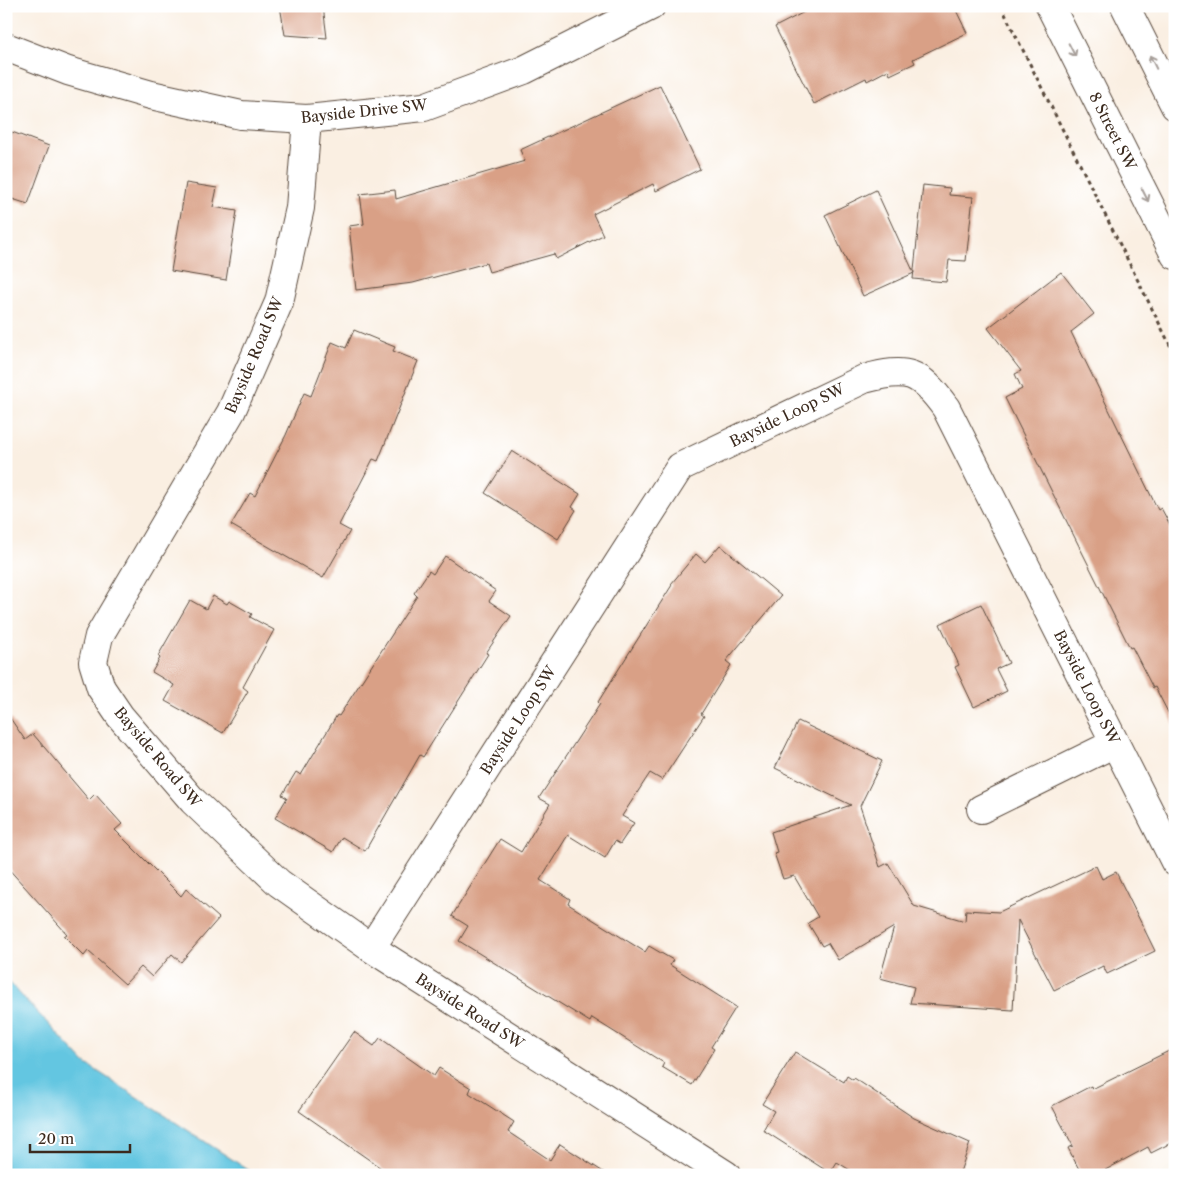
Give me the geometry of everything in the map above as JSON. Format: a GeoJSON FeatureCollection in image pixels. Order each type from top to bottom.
{"type":"FeatureCollection","features":[{"type":"Feature","properties":{"kind":"street","name":"Bayside Drive SW"},"geometry":{"type":"LineString","coordinates":[[6,47],[68,72],[151,95],[241,115],[307,119],[424,107],[524,70],[651,6]]}},
{"type":"Feature","properties":{"kind":"street","name":"8 Street SW"},"geometry":{"type":"LineString","coordinates":[[1050,6],[1175,255]]}},
{"type":"Feature","properties":{"kind":"street"},"geometry":{"type":"LineString","coordinates":[[1125,6],[1175,106]]}},
{"type":"Feature","properties":{"kind":"street","name":"Bayside Road SW"},"geometry":{"type":"LineString","coordinates":[[307,119],[300,208],[279,302],[232,412],[98,636],[93,662],[101,688],[120,716],[193,801],[279,883],[371,948],[726,1175]]}},
{"type":"Feature","properties":{"kind":"street","name":"Bayside Loop SW"},"geometry":{"type":"LineString","coordinates":[[371,948],[680,467],[864,379],[888,372],[911,373],[930,387],[946,408],[1175,862]]}},
{"type":"Feature","properties":{"kind":"street"},"geometry":{"type":"LineString","coordinates":[[981,809],[1115,743]]}},
{"type":"Feature","properties":{"kind":"path"},"geometry":{"type":"LineString","coordinates":[[1001,6],[1175,355]]}},
{"type":"Feature","properties":{"kind":"path"},"geometry":{"type":"LineString","coordinates":[[1172,6],[1175,12]]}},
{"type":"Feature","properties":{"kind":"water"},"geometry":{"type":"Polygon","coordinates":[[[6,979],[85,1063],[256,1175],[6,1175],[6,979]]]}},
{"type":"Feature","properties":{"kind":"building"},"geometry":{"type":"Polygon","coordinates":[[[280,6],[323,6],[327,38],[285,35],[280,6]]]}},
{"type":"Feature","properties":{"kind":"building"},"geometry":{"type":"Polygon","coordinates":[[[816,6],[954,6],[967,33],[913,59],[915,63],[890,75],[888,70],[867,81],[866,78],[814,104],[775,27],[816,6]]]}},
{"type":"Feature","properties":{"kind":"building"},"geometry":{"type":"Polygon","coordinates":[[[660,85],[700,169],[656,191],[653,184],[593,214],[603,235],[556,259],[554,254],[489,272],[486,263],[413,283],[356,290],[349,226],[364,224],[360,194],[395,190],[396,199],[525,161],[520,150],[660,85]]]}},
{"type":"Feature","properties":{"kind":"building"},"geometry":{"type":"Polygon","coordinates":[[[12,132],[49,146],[28,204],[6,197],[6,149],[12,132]]]}},
{"type":"Feature","properties":{"kind":"building"},"geometry":{"type":"Polygon","coordinates":[[[186,183],[217,188],[213,207],[237,211],[226,280],[171,271],[186,183]]]}},
{"type":"Feature","properties":{"kind":"building"},"geometry":{"type":"Polygon","coordinates":[[[923,185],[950,188],[949,195],[973,197],[966,261],[949,260],[946,282],[913,279],[923,185]]]}},
{"type":"Feature","properties":{"kind":"building"},"geometry":{"type":"Polygon","coordinates":[[[876,190],[914,273],[863,296],[825,215],[876,190]]]}},
{"type":"Feature","properties":{"kind":"building"},"geometry":{"type":"Polygon","coordinates":[[[1061,272],[1094,314],[1071,332],[1158,510],[1161,508],[1175,534],[1175,726],[1132,647],[1130,648],[1005,398],[1022,389],[1015,374],[1021,371],[988,328],[1061,272]]]}},
{"type":"Feature","properties":{"kind":"building"},"geometry":{"type":"Polygon","coordinates":[[[354,330],[395,347],[393,351],[418,361],[378,461],[373,459],[339,525],[350,531],[323,578],[231,525],[250,493],[255,496],[286,435],[304,393],[311,396],[332,342],[346,348],[354,330]]]}},
{"type":"Feature","properties":{"kind":"building"},"geometry":{"type":"Polygon","coordinates":[[[512,451],[580,494],[572,507],[576,510],[558,539],[485,493],[512,451]]]}},
{"type":"Feature","properties":{"kind":"building"},"geometry":{"type":"Polygon","coordinates":[[[720,545],[781,596],[726,661],[731,665],[701,714],[704,716],[662,780],[650,773],[622,816],[634,823],[620,844],[615,841],[605,858],[568,835],[540,880],[570,899],[568,904],[645,952],[649,946],[673,960],[670,965],[736,1007],[711,1047],[714,1049],[692,1085],[662,1067],[664,1063],[592,1018],[590,1022],[459,941],[468,926],[452,916],[500,839],[521,852],[550,804],[539,798],[600,704],[598,702],[671,584],[696,554],[705,562],[720,545]]]}},
{"type":"Feature","properties":{"kind":"building"},"geometry":{"type":"Polygon","coordinates":[[[445,556],[496,591],[489,601],[511,616],[486,653],[488,654],[423,757],[420,755],[365,851],[342,837],[333,852],[275,818],[287,798],[282,795],[296,772],[301,775],[337,715],[339,716],[417,596],[414,593],[429,571],[433,574],[445,556]]]}},
{"type":"Feature","properties":{"kind":"building"},"geometry":{"type":"Polygon","coordinates":[[[213,596],[227,604],[229,601],[252,614],[250,617],[274,630],[243,687],[248,691],[223,733],[165,701],[174,685],[152,672],[160,658],[158,656],[190,600],[206,609],[213,596]]]}},
{"type":"Feature","properties":{"kind":"building"},"geometry":{"type":"Polygon","coordinates":[[[981,604],[1009,663],[996,669],[1007,691],[974,707],[955,667],[959,665],[940,624],[981,604]]]}},
{"type":"Feature","properties":{"kind":"building"},"geometry":{"type":"Polygon","coordinates":[[[6,712],[25,740],[33,734],[89,800],[95,794],[122,824],[115,830],[181,896],[186,889],[219,918],[181,962],[172,954],[152,977],[141,967],[125,984],[88,951],[84,956],[64,936],[67,934],[6,866],[6,712]]]}},
{"type":"Feature","properties":{"kind":"building"},"geometry":{"type":"Polygon","coordinates":[[[798,721],[882,761],[860,806],[880,867],[888,863],[914,906],[965,921],[966,910],[999,912],[1096,866],[1102,879],[1116,872],[1155,951],[1107,974],[1103,966],[1054,990],[1018,920],[1013,1010],[910,1003],[914,987],[880,978],[894,927],[838,960],[828,943],[822,946],[808,923],[818,917],[794,876],[783,879],[774,853],[777,852],[771,832],[851,805],[775,768],[798,721]]]}},
{"type":"Feature","properties":{"kind":"building"},"geometry":{"type":"Polygon","coordinates":[[[354,1032],[374,1046],[380,1038],[434,1076],[439,1068],[471,1088],[469,1093],[514,1122],[508,1132],[550,1160],[560,1144],[608,1175],[391,1175],[299,1111],[354,1032]]]}},
{"type":"Feature","properties":{"kind":"building"},"geometry":{"type":"Polygon","coordinates":[[[1175,1048],[1175,1141],[1151,1153],[1148,1147],[1096,1175],[1082,1175],[1068,1148],[1073,1146],[1052,1106],[1091,1086],[1092,1089],[1175,1048]]]}},
{"type":"Feature","properties":{"kind":"building"},"geometry":{"type":"Polygon","coordinates":[[[795,1052],[844,1082],[847,1076],[853,1080],[854,1078],[914,1118],[970,1143],[959,1175],[858,1175],[837,1162],[830,1173],[763,1130],[774,1111],[762,1104],[795,1052]]]}}]}
